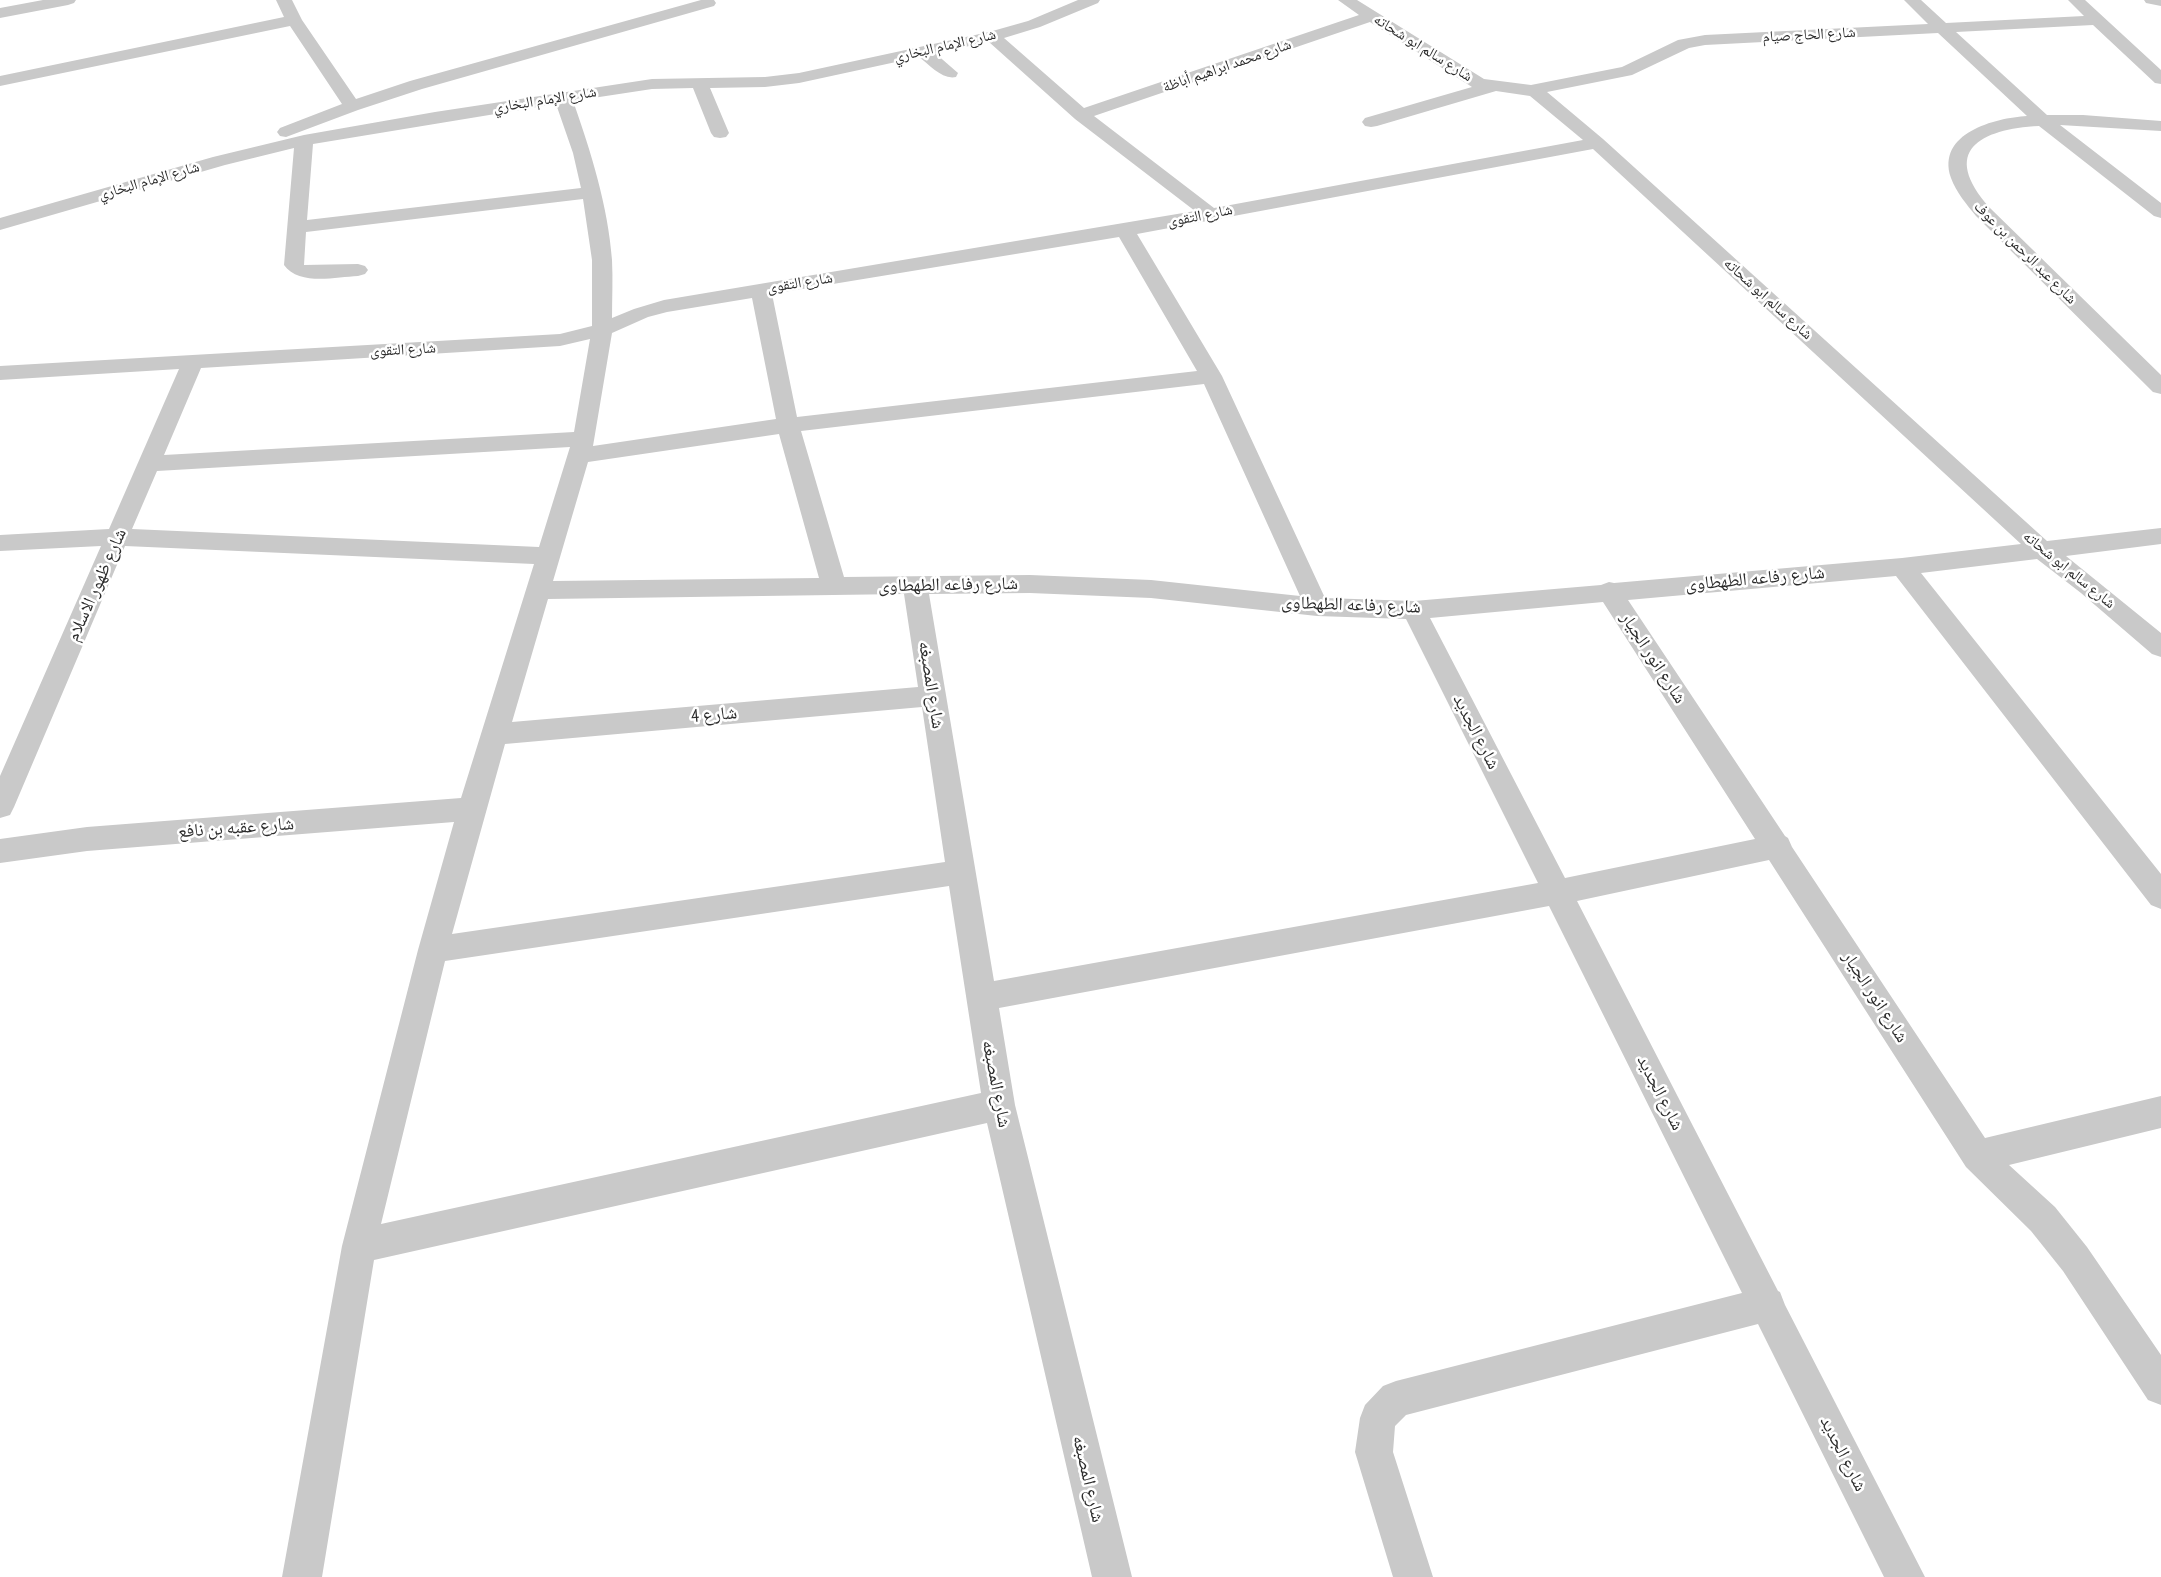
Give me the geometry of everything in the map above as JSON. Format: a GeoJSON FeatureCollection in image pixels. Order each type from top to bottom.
{"type":"FeatureCollection","features":[{"type":"Feature","properties":{"kind":"street"},"geometry":{"type":"LineString","coordinates":[[0,13],[68,0]]}},
{"type":"Feature","properties":{"kind":"street"},"geometry":{"type":"LineString","coordinates":[[284,0],[294,20],[352,106]]}},
{"type":"Feature","properties":{"kind":"street","name":"شارع الإمام البخاري"},"geometry":{"type":"LineString","coordinates":[[0,224],[219,161],[304,140],[435,116],[652,84],[782,81],[992,36],[1034,24],[1092,0]]}},
{"type":"Feature","properties":{"kind":"street","name":"شارع سالم ابو شحاته"},"geometry":{"type":"LineString","coordinates":[[1346,0],[1480,84],[1531,90],[1597,143],[2043,551],[2161,647]]}},
{"type":"Feature","properties":{"kind":"street"},"geometry":{"type":"LineString","coordinates":[[1912,0],[1941,29],[2041,119],[2161,212]]}},
{"type":"Feature","properties":{"kind":"street"},"geometry":{"type":"LineString","coordinates":[[2076,0],[2161,79]]}},
{"type":"Feature","properties":{"kind":"street"},"geometry":{"type":"LineString","coordinates":[[2152,0],[2161,1]]}},
{"type":"Feature","properties":{"kind":"street"},"geometry":{"type":"LineString","coordinates":[[219,161],[299,126],[416,85],[708,3]]}},
{"type":"Feature","properties":{"kind":"street","name":"شارع محمد ابراهيم أباظة"},"geometry":{"type":"LineString","coordinates":[[1081,115],[1373,16]]}},
{"type":"Feature","properties":{"kind":"street"},"geometry":{"type":"LineString","coordinates":[[0,81],[294,20]]}},
{"type":"Feature","properties":{"kind":"street","name":"شارع الحاج صيام"},"geometry":{"type":"LineString","coordinates":[[1531,90],[1626,71],[1642,66],[1684,44],[1705,40],[2096,20]]}},
{"type":"Feature","properties":{"kind":"street"},"geometry":{"type":"LineString","coordinates":[[992,36],[1081,115],[1210,214]]}},
{"type":"Feature","properties":{"kind":"street"},"geometry":{"type":"LineString","coordinates":[[923,52],[950,73]]}},
{"type":"Feature","properties":{"kind":"street"},"geometry":{"type":"LineString","coordinates":[[699,83],[720,134]]}},
{"type":"Feature","properties":{"kind":"street"},"geometry":{"type":"LineString","coordinates":[[1371,122],[1494,86]]}},
{"type":"Feature","properties":{"kind":"street"},"geometry":{"type":"LineString","coordinates":[[302,1577],[359,1246],[433,950],[472,809],[582,448],[602,330],[602,260],[591,192],[582,153],[563,98]]}},
{"type":"Feature","properties":{"kind":"street","name":"شارع عبد الرحمن بن عوف"},"geometry":{"type":"LineString","coordinates":[[2161,126],[2041,119],[2000,124],[1974,134],[1962,146],[1956,160],[1958,176],[1967,194],[1983,212],[2161,387]]}},
{"type":"Feature","properties":{"kind":"street"},"geometry":{"type":"LineString","coordinates":[[304,140],[294,265],[297,269],[314,272],[358,270]]}},
{"type":"Feature","properties":{"kind":"street","name":"شارع التقوى"},"geometry":{"type":"LineString","coordinates":[[0,373],[538,343],[560,340],[602,330],[641,313],[664,306],[1125,230],[1597,143]]}},
{"type":"Feature","properties":{"kind":"street"},"geometry":{"type":"LineString","coordinates":[[298,227],[591,192]]}},
{"type":"Feature","properties":{"kind":"street"},"geometry":{"type":"LineString","coordinates":[[1125,230],[1211,376],[1317,607]]}},
{"type":"Feature","properties":{"kind":"street"},"geometry":{"type":"LineString","coordinates":[[761,290],[788,425],[834,586]]}},
{"type":"Feature","properties":{"kind":"street","name":"شارع ظهور الاسلام"},"geometry":{"type":"LineString","coordinates":[[0,806],[193,362]]}},
{"type":"Feature","properties":{"kind":"street"},"geometry":{"type":"LineString","coordinates":[[149,464],[582,448],[1211,376]]}},
{"type":"Feature","properties":{"kind":"street","name":"شارع رفاعه الطهطاوى"},"geometry":{"type":"LineString","coordinates":[[539,590],[915,585],[1091,586],[1212,594],[1317,607],[1414,610],[1902,567],[2161,536]]}},
{"type":"Feature","properties":{"kind":"street"},"geometry":{"type":"LineString","coordinates":[[0,543],[118,537],[550,556]]}},
{"type":"Feature","properties":{"kind":"street"},"geometry":{"type":"LineString","coordinates":[[1902,567],[2161,896]]}},
{"type":"Feature","properties":{"kind":"street","name":"شارع المصبغه"},"geometry":{"type":"LineString","coordinates":[[915,585],[999,1105],[1112,1577]]}},
{"type":"Feature","properties":{"kind":"street","name":"شارع انور الجيار"},"geometry":{"type":"LineString","coordinates":[[1609,592],[1778,846],[1978,1156],[2043,1219],[2075,1259],[2161,1387]]}},
{"type":"Feature","properties":{"kind":"street","name":"شارع الجديد"},"geometry":{"type":"LineString","coordinates":[[1414,610],[1906,1577]]}},
{"type":"Feature","properties":{"kind":"street","name":"شارع 4"},"geometry":{"type":"LineString","coordinates":[[495,734],[933,696]]}},
{"type":"Feature","properties":{"kind":"street","name":"شارع عقبه بن نافع"},"geometry":{"type":"LineString","coordinates":[[0,852],[87,839],[472,809]]}},
{"type":"Feature","properties":{"kind":"street"},"geometry":{"type":"LineString","coordinates":[[981,997],[1558,892],[1778,846]]}},
{"type":"Feature","properties":{"kind":"street"},"geometry":{"type":"LineString","coordinates":[[433,950],[961,872]]}},
{"type":"Feature","properties":{"kind":"street"},"geometry":{"type":"LineString","coordinates":[[359,1246],[999,1105]]}},
{"type":"Feature","properties":{"kind":"street"},"geometry":{"type":"LineString","coordinates":[[1978,1156],[2161,1112]]}},
{"type":"Feature","properties":{"kind":"street"},"geometry":{"type":"LineString","coordinates":[[1413,1577],[1374,1452],[1378,1418],[1396,1399],[1768,1304]]}}]}
